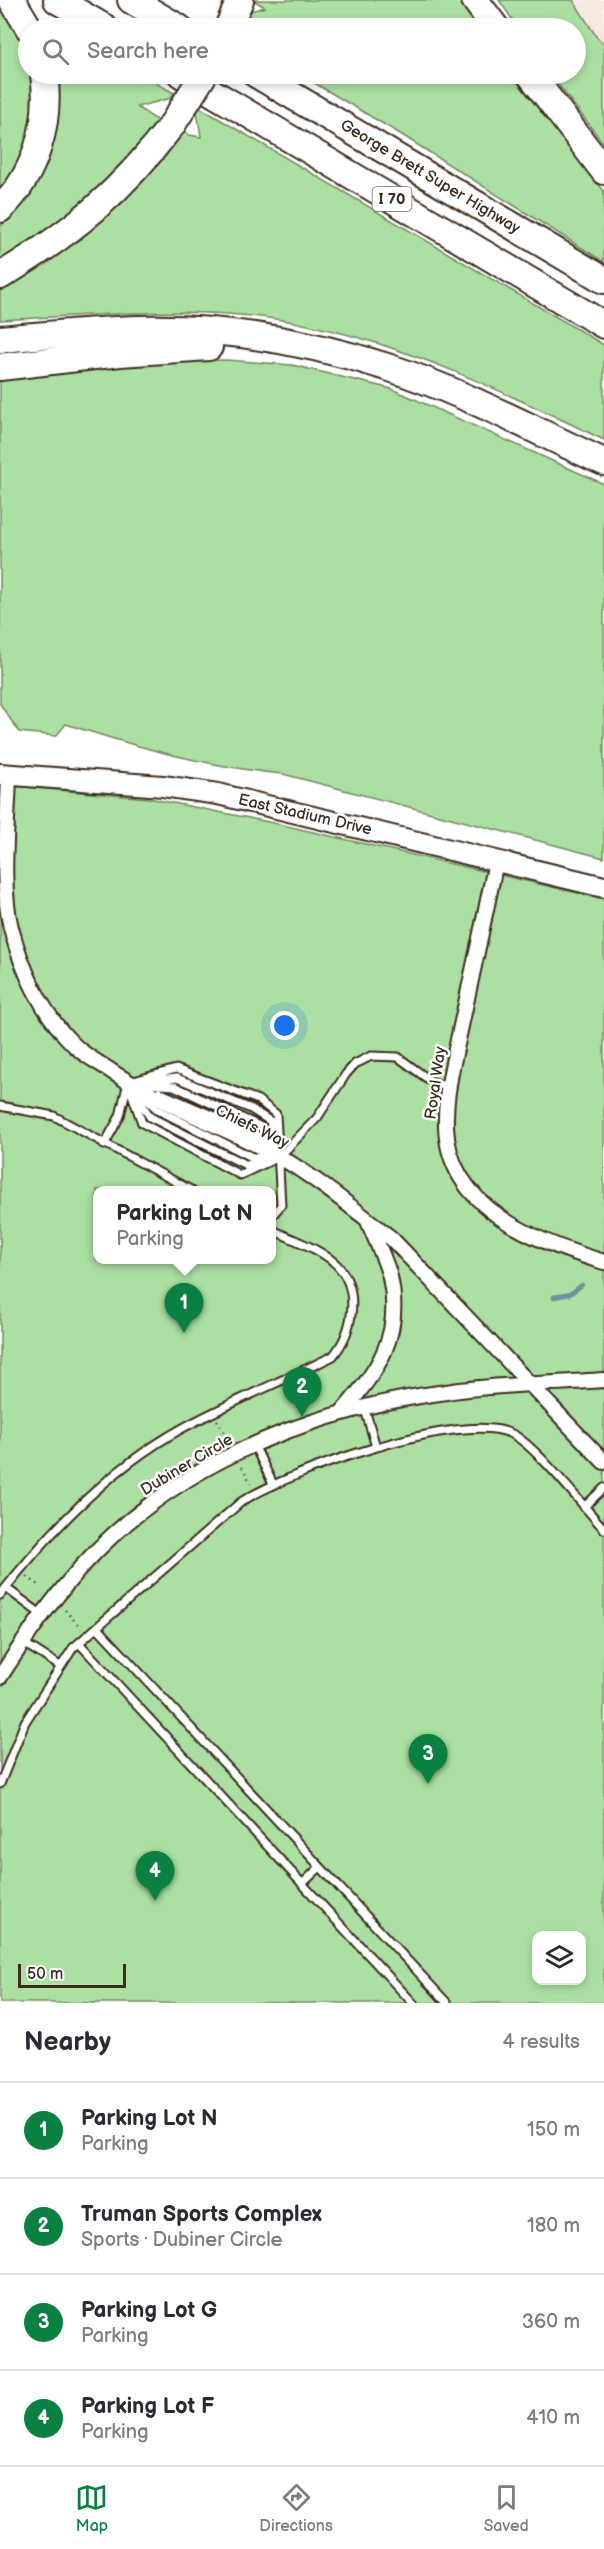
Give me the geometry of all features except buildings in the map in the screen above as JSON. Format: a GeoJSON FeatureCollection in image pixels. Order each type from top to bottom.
{"type":"FeatureCollection","features":[{"type":"Feature","properties":{"kind":"highway"},"geometry":{"type":"LineString","coordinates":[[12,0],[23,18]]}},
{"type":"Feature","properties":{"kind":"highway"},"geometry":{"type":"LineString","coordinates":[[57,0],[88,18]]}},
{"type":"Feature","properties":{"kind":"highway"},"geometry":{"type":"LineString","coordinates":[[131,0],[162,18]]}},
{"type":"Feature","properties":{"kind":"highway"},"geometry":{"type":"LineString","coordinates":[[151,0],[168,18]]}},
{"type":"Feature","properties":{"kind":"highway"},"geometry":{"type":"LineString","coordinates":[[232,18],[240,0]]}},
{"type":"Feature","properties":{"kind":"highway"},"geometry":{"type":"LineString","coordinates":[[475,0],[488,18]]}},
{"type":"Feature","properties":{"kind":"highway"},"geometry":{"type":"LineString","coordinates":[[0,209],[24,178],[38,145],[47,105],[45,84]]}},
{"type":"Feature","properties":{"kind":"highway"},"geometry":{"type":"LineString","coordinates":[[0,276],[60,238],[92,213],[144,161],[172,125],[198,84]]}},
{"type":"Feature","properties":{"kind":"highway","name":"I 70"},"geometry":{"type":"LineString","coordinates":[[198,84],[604,325]]}},
{"type":"Feature","properties":{"kind":"highway","name":"George Brett Super Highway"},"geometry":{"type":"LineString","coordinates":[[273,84],[604,280]]}},
{"type":"Feature","properties":{"kind":"highway"},"geometry":{"type":"LineString","coordinates":[[538,84],[604,171]]}},
{"type":"Feature","properties":{"kind":"highway"},"geometry":{"type":"LineString","coordinates":[[0,339],[155,330],[238,334],[338,353],[388,367],[454,394],[604,462]]}},
{"type":"Feature","properties":{"kind":"highway"},"geometry":{"type":"LineString","coordinates":[[0,367],[190,347],[338,353]]}},
{"type":"Feature","properties":{"kind":"main road","name":"East Stadium Drive"},"geometry":{"type":"LineString","coordinates":[[5,774],[163,786],[218,794],[604,887]]}},
{"type":"Feature","properties":{"kind":"street","name":"Chiefs Way"},"geometry":{"type":"LineString","coordinates":[[5,774],[6,886],[11,927],[29,982],[61,1031],[74,1046],[128,1083],[164,1103],[279,1157],[367,1219],[392,1239],[604,1462]]}},
{"type":"Feature","properties":{"kind":"street","name":"Royal Way"},"geometry":{"type":"LineString","coordinates":[[496,861],[449,1087],[446,1128],[450,1149],[469,1189],[487,1208],[523,1232],[604,1262]]}},
{"type":"Feature","properties":{"kind":"street"},"geometry":{"type":"LineString","coordinates":[[343,1412],[383,1359],[391,1330],[393,1307],[390,1277],[367,1219]]}},
{"type":"Feature","properties":{"kind":"street","name":"Dubiner Circle"},"geometry":{"type":"LineString","coordinates":[[0,1677],[42,1615],[90,1559],[133,1519],[192,1478],[254,1445],[364,1406],[448,1391],[604,1380]]}},
{"type":"Feature","properties":{"kind":"lane"},"geometry":{"type":"LineString","coordinates":[[128,1083],[142,1123],[240,1175],[279,1157],[317,1118],[355,1064],[371,1056],[398,1057],[432,1082],[449,1087]]}},
{"type":"Feature","properties":{"kind":"lane"},"geometry":{"type":"LineString","coordinates":[[128,1083],[176,1069],[258,1100],[276,1114],[281,1205],[276,1211]]}},
{"type":"Feature","properties":{"kind":"lane"},"geometry":{"type":"LineString","coordinates":[[104,1145],[120,1116],[128,1083]]}},
{"type":"Feature","properties":{"kind":"lane"},"geometry":{"type":"LineString","coordinates":[[128,1083],[174,1086],[230,1110],[261,1127],[279,1157]]}},
{"type":"Feature","properties":{"kind":"lane"},"geometry":{"type":"LineString","coordinates":[[128,1083],[150,1117],[246,1165],[279,1157]]}},
{"type":"Feature","properties":{"kind":"lane"},"geometry":{"type":"LineString","coordinates":[[0,1106],[54,1116],[182,1186]]}},
{"type":"Feature","properties":{"kind":"lane"},"geometry":{"type":"LineString","coordinates":[[0,1595],[81,1503],[128,1463],[213,1413],[333,1356],[343,1345],[352,1318],[352,1303],[348,1284],[338,1266],[324,1255],[276,1231]]}},
{"type":"Feature","properties":{"kind":"lane"},"geometry":{"type":"LineString","coordinates":[[364,1406],[376,1447]]}},
{"type":"Feature","properties":{"kind":"lane"},"geometry":{"type":"LineString","coordinates":[[0,1784],[26,1722],[60,1666],[79,1643],[241,1502],[309,1468],[376,1447],[451,1431],[502,1430],[525,1442],[604,1529]]}},
{"type":"Feature","properties":{"kind":"lane"},"geometry":{"type":"LineString","coordinates":[[254,1445],[273,1484]]}},
{"type":"Feature","properties":{"kind":"lane"},"geometry":{"type":"LineString","coordinates":[[584,1507],[604,1488]]}},
{"type":"Feature","properties":{"kind":"lane"},"geometry":{"type":"LineString","coordinates":[[6,1588],[42,1615]]}},
{"type":"Feature","properties":{"kind":"lane"},"geometry":{"type":"LineString","coordinates":[[98,1627],[447,2003]]}},
{"type":"Feature","properties":{"kind":"lane"},"geometry":{"type":"LineString","coordinates":[[22,1642],[60,1666]]}},
{"type":"Feature","properties":{"kind":"lane"},"geometry":{"type":"LineString","coordinates":[[79,1643],[413,2003]]}},
{"type":"Feature","properties":{"kind":"lane"},"geometry":{"type":"LineString","coordinates":[[0,1757],[9,1762]]}},
{"type":"Feature","properties":{"kind":"lane"},"geometry":{"type":"LineString","coordinates":[[302,1884],[320,1867]]}},
{"type":"Feature","properties":{"kind":"path"},"geometry":{"type":"LineString","coordinates":[[213,1413],[229,1442]]}},
{"type":"Feature","properties":{"kind":"path"},"geometry":{"type":"LineString","coordinates":[[240,1464],[252,1485]]}},
{"type":"Feature","properties":{"kind":"path"},"geometry":{"type":"LineString","coordinates":[[19,1571],[39,1585]]}},
{"type":"Feature","properties":{"kind":"path"},"geometry":{"type":"LineString","coordinates":[[63,1608],[81,1628]]}},
{"type":"Feature","properties":{"kind":"shaded area"},"geometry":{"type":"Polygon","coordinates":[[[573,0],[604,0],[604,44],[596,36],[573,0]]]}},
{"type":"Feature","properties":{"kind":"green space"},"geometry":{"type":"Polygon","coordinates":[[[0,0],[18,27],[18,84],[38,84],[38,87],[28,150],[0,196],[0,0]]]}},
{"type":"Feature","properties":{"kind":"green space"},"geometry":{"type":"Polygon","coordinates":[[[253,0],[459,0],[471,18],[242,18],[247,12],[265,7],[253,0]]]}},
{"type":"Feature","properties":{"kind":"green space"},"geometry":{"type":"Polygon","coordinates":[[[499,0],[573,0],[584,18],[511,18],[499,0]]]}},
{"type":"Feature","properties":{"kind":"green space"},"geometry":{"type":"Polygon","coordinates":[[[586,20],[604,44],[604,144],[558,84],[586,84],[586,20]]]}},
{"type":"Feature","properties":{"kind":"green space"},"geometry":{"type":"Polygon","coordinates":[[[58,84],[158,84],[174,93],[171,98],[137,107],[158,121],[124,164],[66,216],[0,262],[0,227],[28,195],[39,177],[54,138],[58,84]]]}},
{"type":"Feature","properties":{"kind":"green space"},"geometry":{"type":"Polygon","coordinates":[[[316,84],[519,84],[604,191],[604,262],[402,135],[316,84]]]}},
{"type":"Feature","properties":{"kind":"green space"},"geometry":{"type":"Polygon","coordinates":[[[199,107],[604,345],[604,440],[496,389],[422,359],[347,334],[308,325],[270,318],[193,312],[0,320],[0,286],[181,125],[189,135],[201,137],[197,111],[199,107]]]}},
{"type":"Feature","properties":{"kind":"green space"},"geometry":{"type":"Polygon","coordinates":[[[226,360],[292,365],[392,389],[604,484],[604,858],[283,774],[255,771],[173,755],[66,724],[56,736],[19,732],[0,704],[0,380],[154,363],[226,360]]]}},
{"type":"Feature","properties":{"kind":"green space"},"geometry":{"type":"Polygon","coordinates":[[[0,785],[148,798],[274,823],[604,899],[604,2003],[0,2003],[0,785]]]}},
{"type":"Feature","properties":{"kind":"waterway"},"geometry":{"type":"LineString","coordinates":[[554,1297],[570,1294],[582,1285]]}},
{"type":"Feature","properties":{"kind":"place","name":"Parking Lot N"},"geometry":{"type":"Point","coordinates":[184,1333]}},
{"type":"Feature","properties":{"kind":"place","name":"Truman Sports Complex"},"geometry":{"type":"Point","coordinates":[302,1417]}},
{"type":"Feature","properties":{"kind":"place","name":"Parking Lot G"},"geometry":{"type":"Point","coordinates":[428,1784]}},
{"type":"Feature","properties":{"kind":"place","name":"Parking Lot F"},"geometry":{"type":"Point","coordinates":[155,1901]}}]}
